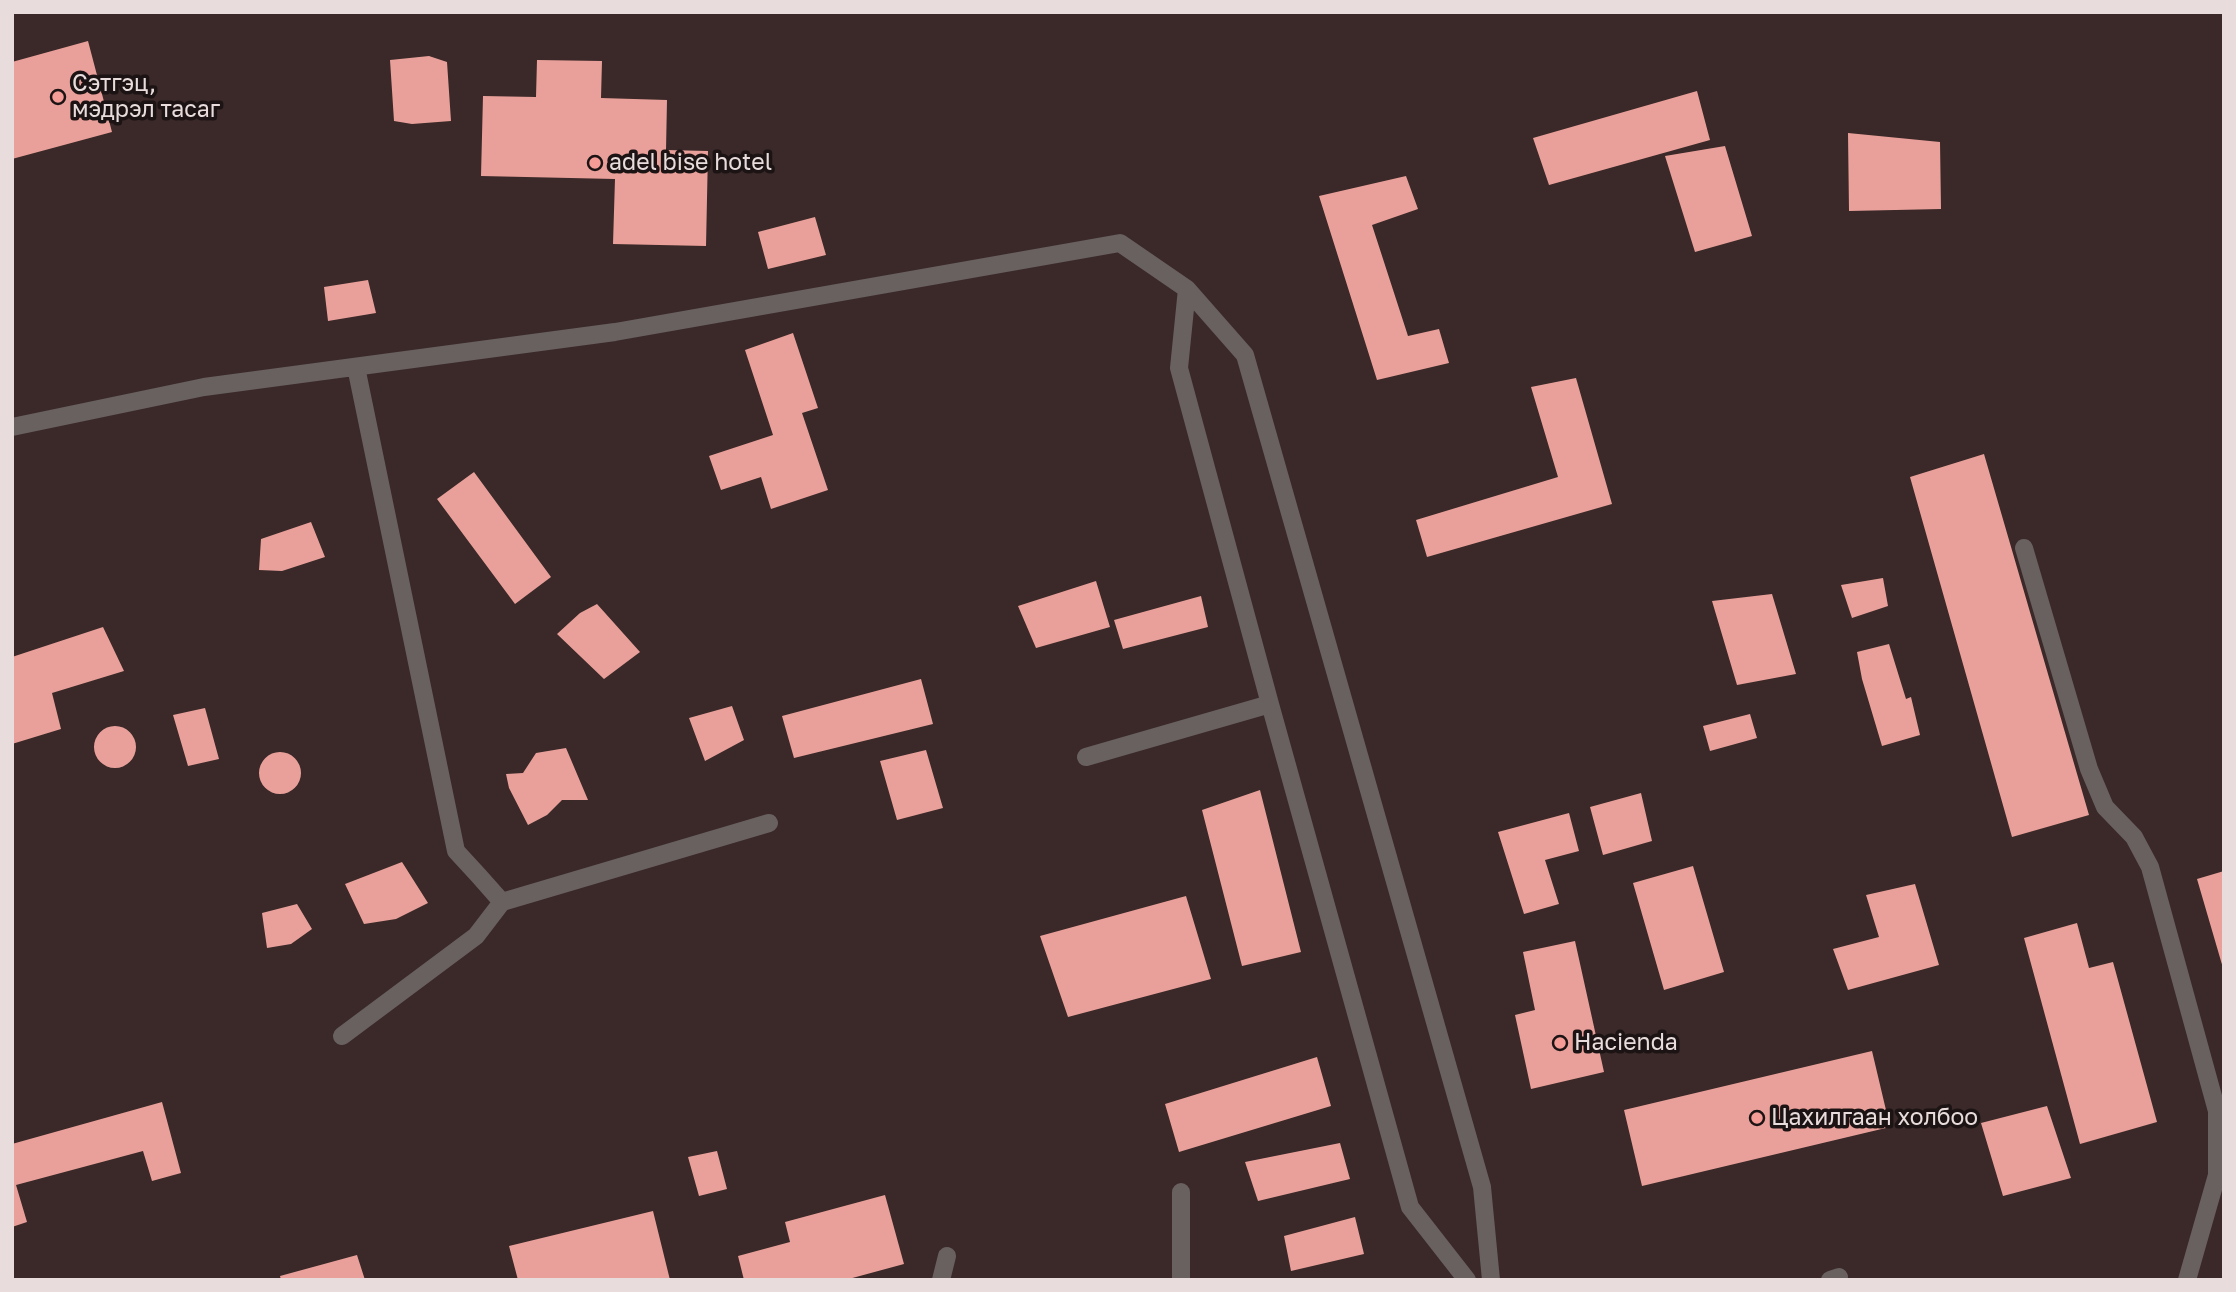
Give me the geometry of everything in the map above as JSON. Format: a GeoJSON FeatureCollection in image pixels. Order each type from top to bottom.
{"type":"FeatureCollection","features":[{"type":"Feature","properties":{"kind":"street"},"geometry":{"type":"LineString","coordinates":[[12,427],[204,387],[615,332],[1120,243],[1187,289],[1245,355],[1482,1187],[1492,1280]]}},
{"type":"Feature","properties":{"kind":"street"},"geometry":{"type":"LineString","coordinates":[[1187,289],[1179,368],[1410,1208],[1467,1280]]}},
{"type":"Feature","properties":{"kind":"street"},"geometry":{"type":"LineString","coordinates":[[356,367],[456,852],[502,902]]}},
{"type":"Feature","properties":{"kind":"street"},"geometry":{"type":"LineString","coordinates":[[2024,548],[2089,769],[2105,807],[2134,836],[2150,867],[2217,1111],[2217,1175],[2187,1280]]}},
{"type":"Feature","properties":{"kind":"street"},"geometry":{"type":"LineString","coordinates":[[1086,757],[1270,704]]}},
{"type":"Feature","properties":{"kind":"street"},"geometry":{"type":"LineString","coordinates":[[342,1036],[476,936],[502,902],[769,823]]}},
{"type":"Feature","properties":{"kind":"street"},"geometry":{"type":"LineString","coordinates":[[1181,1192],[1181,1280]]}},
{"type":"Feature","properties":{"kind":"street"},"geometry":{"type":"LineString","coordinates":[[941,1280],[947,1256]]}},
{"type":"Feature","properties":{"kind":"building","name":"Сэтгэц, мэдрэл тасаг"},"geometry":{"type":"Polygon","coordinates":[[[88,41],[112,132],[12,159],[12,62],[88,41]]]}},
{"type":"Feature","properties":{"kind":"building"},"geometry":{"type":"Polygon","coordinates":[[[429,56],[447,62],[451,121],[412,124],[394,121],[390,60],[429,56]]]}},
{"type":"Feature","properties":{"kind":"building","name":"adel bise hotel"},"geometry":{"type":"Polygon","coordinates":[[[537,60],[602,61],[601,98],[667,100],[666,150],[708,151],[706,246],[613,244],[615,179],[481,176],[483,96],[536,97],[537,60]]]}},
{"type":"Feature","properties":{"kind":"building"},"geometry":{"type":"Polygon","coordinates":[[[1697,91],[1710,140],[1549,185],[1533,138],[1697,91]]]}},
{"type":"Feature","properties":{"kind":"building"},"geometry":{"type":"Polygon","coordinates":[[[1848,133],[1940,142],[1941,209],[1849,211],[1848,133]]]}},
{"type":"Feature","properties":{"kind":"building"},"geometry":{"type":"Polygon","coordinates":[[[1725,146],[1752,236],[1695,252],[1665,156],[1725,146]]]}},
{"type":"Feature","properties":{"kind":"building"},"geometry":{"type":"Polygon","coordinates":[[[1406,176],[1418,209],[1372,225],[1408,336],[1439,329],[1449,363],[1377,380],[1319,196],[1406,176]]]}},
{"type":"Feature","properties":{"kind":"building"},"geometry":{"type":"Polygon","coordinates":[[[815,217],[826,255],[768,269],[758,232],[815,217]]]}},
{"type":"Feature","properties":{"kind":"building"},"geometry":{"type":"Polygon","coordinates":[[[368,280],[376,313],[328,321],[324,287],[368,280]]]}},
{"type":"Feature","properties":{"kind":"building"},"geometry":{"type":"Polygon","coordinates":[[[793,333],[818,408],[802,413],[828,490],[771,509],[761,477],[721,490],[709,456],[773,435],[745,350],[793,333]]]}},
{"type":"Feature","properties":{"kind":"building"},"geometry":{"type":"Polygon","coordinates":[[[1576,378],[1612,504],[1427,557],[1416,520],[1558,477],[1531,387],[1576,378]]]}},
{"type":"Feature","properties":{"kind":"building"},"geometry":{"type":"Polygon","coordinates":[[[1984,454],[2089,815],[2012,837],[1910,477],[1984,454]]]}},
{"type":"Feature","properties":{"kind":"building"},"geometry":{"type":"Polygon","coordinates":[[[474,472],[551,577],[515,604],[437,499],[474,472]]]}},
{"type":"Feature","properties":{"kind":"building"},"geometry":{"type":"Polygon","coordinates":[[[311,522],[325,557],[282,571],[259,570],[261,539],[311,522]]]}},
{"type":"Feature","properties":{"kind":"building"},"geometry":{"type":"Polygon","coordinates":[[[1883,578],[1888,606],[1852,618],[1841,585],[1883,578]]]}},
{"type":"Feature","properties":{"kind":"building"},"geometry":{"type":"Polygon","coordinates":[[[1096,581],[1110,627],[1036,648],[1018,606],[1096,581]]]}},
{"type":"Feature","properties":{"kind":"building"},"geometry":{"type":"Polygon","coordinates":[[[1772,594],[1796,674],[1737,685],[1712,601],[1772,594]]]}},
{"type":"Feature","properties":{"kind":"building"},"geometry":{"type":"Polygon","coordinates":[[[1201,596],[1208,627],[1123,649],[1114,620],[1201,596]]]}},
{"type":"Feature","properties":{"kind":"building"},"geometry":{"type":"Polygon","coordinates":[[[597,604],[640,652],[604,679],[557,634],[580,613],[597,604]]]}},
{"type":"Feature","properties":{"kind":"building"},"geometry":{"type":"Polygon","coordinates":[[[103,627],[124,671],[52,693],[61,729],[12,744],[12,657],[103,627]]]}},
{"type":"Feature","properties":{"kind":"building"},"geometry":{"type":"Polygon","coordinates":[[[1889,644],[1906,699],[1911,697],[1920,735],[1882,746],[1862,679],[1857,652],[1889,644]]]}},
{"type":"Feature","properties":{"kind":"building"},"geometry":{"type":"Polygon","coordinates":[[[921,679],[933,724],[794,758],[782,716],[921,679]]]}},
{"type":"Feature","properties":{"kind":"building"},"geometry":{"type":"Polygon","coordinates":[[[732,706],[744,740],[705,761],[689,718],[732,706]]]}},
{"type":"Feature","properties":{"kind":"building"},"geometry":{"type":"Polygon","coordinates":[[[205,708],[219,759],[188,766],[173,715],[205,708]]]}},
{"type":"Feature","properties":{"kind":"building"},"geometry":{"type":"Polygon","coordinates":[[[1750,714],[1757,738],[1710,751],[1703,726],[1750,714]]]}},
{"type":"Feature","properties":{"kind":"building"},"geometry":{"type":"Polygon","coordinates":[[[115,726],[130,732],[136,747],[130,762],[115,768],[100,762],[94,747],[100,732],[115,726]]]}},
{"type":"Feature","properties":{"kind":"building"},"geometry":{"type":"Polygon","coordinates":[[[566,748],[588,800],[562,800],[547,815],[528,825],[509,788],[506,774],[523,773],[536,753],[566,748]]]}},
{"type":"Feature","properties":{"kind":"building"},"geometry":{"type":"Polygon","coordinates":[[[926,750],[943,808],[897,820],[880,761],[926,750]]]}},
{"type":"Feature","properties":{"kind":"building"},"geometry":{"type":"Polygon","coordinates":[[[280,752],[295,758],[301,773],[295,788],[280,794],[265,788],[259,773],[265,758],[280,752]]]}},
{"type":"Feature","properties":{"kind":"building"},"geometry":{"type":"Polygon","coordinates":[[[1260,790],[1301,952],[1242,966],[1202,810],[1260,790]]]}},
{"type":"Feature","properties":{"kind":"building"},"geometry":{"type":"Polygon","coordinates":[[[1641,793],[1652,841],[1603,855],[1590,807],[1641,793]]]}},
{"type":"Feature","properties":{"kind":"building"},"geometry":{"type":"Polygon","coordinates":[[[1569,813],[1579,851],[1545,860],[1559,904],[1524,914],[1498,832],[1569,813]]]}},
{"type":"Feature","properties":{"kind":"building"},"geometry":{"type":"Polygon","coordinates":[[[402,862],[428,903],[396,919],[364,924],[345,884],[402,862]]]}},
{"type":"Feature","properties":{"kind":"building"},"geometry":{"type":"Polygon","coordinates":[[[1693,866],[1724,972],[1664,990],[1633,883],[1693,866]]]}},
{"type":"Feature","properties":{"kind":"building"},"geometry":{"type":"Polygon","coordinates":[[[2224,871],[2224,968],[2223,968],[2197,879],[2224,871]]]}},
{"type":"Feature","properties":{"kind":"building"},"geometry":{"type":"Polygon","coordinates":[[[1915,884],[1939,965],[1848,990],[1833,949],[1879,937],[1866,895],[1915,884]]]}},
{"type":"Feature","properties":{"kind":"building"},"geometry":{"type":"Polygon","coordinates":[[[1186,896],[1211,979],[1068,1017],[1040,936],[1186,896]]]}},
{"type":"Feature","properties":{"kind":"building"},"geometry":{"type":"Polygon","coordinates":[[[297,904],[312,929],[291,944],[267,948],[262,913],[297,904]]]}},
{"type":"Feature","properties":{"kind":"building"},"geometry":{"type":"Polygon","coordinates":[[[2077,923],[2089,968],[2113,962],[2157,1122],[2080,1144],[2024,938],[2077,923]]]}},
{"type":"Feature","properties":{"kind":"building","name":"Hacienda"},"geometry":{"type":"Polygon","coordinates":[[[1575,941],[1604,1072],[1531,1089],[1515,1015],[1535,1010],[1523,952],[1575,941]]]}},
{"type":"Feature","properties":{"kind":"building","name":"Цахилгаан холбоо"},"geometry":{"type":"Polygon","coordinates":[[[1872,1051],[1890,1127],[1642,1186],[1624,1110],[1872,1051]]]}},
{"type":"Feature","properties":{"kind":"building"},"geometry":{"type":"Polygon","coordinates":[[[1317,1057],[1331,1106],[1179,1152],[1165,1104],[1317,1057]]]}},
{"type":"Feature","properties":{"kind":"building"},"geometry":{"type":"Polygon","coordinates":[[[162,1102],[181,1173],[152,1181],[143,1151],[16,1185],[27,1222],[12,1227],[12,1144],[162,1102]]]}},
{"type":"Feature","properties":{"kind":"building"},"geometry":{"type":"Polygon","coordinates":[[[2047,1106],[2071,1178],[2003,1196],[1981,1123],[2047,1106]]]}},
{"type":"Feature","properties":{"kind":"building"},"geometry":{"type":"Polygon","coordinates":[[[1340,1143],[1350,1179],[1258,1201],[1245,1162],[1340,1143]]]}},
{"type":"Feature","properties":{"kind":"building"},"geometry":{"type":"Polygon","coordinates":[[[717,1151],[727,1189],[699,1196],[688,1157],[717,1151]]]}},
{"type":"Feature","properties":{"kind":"building"},"geometry":{"type":"Polygon","coordinates":[[[885,1195],[904,1264],[845,1280],[744,1280],[738,1256],[790,1242],[785,1222],[885,1195]]]}},
{"type":"Feature","properties":{"kind":"building"},"geometry":{"type":"Polygon","coordinates":[[[653,1211],[670,1280],[518,1280],[509,1246],[653,1211]]]}},
{"type":"Feature","properties":{"kind":"building"},"geometry":{"type":"Polygon","coordinates":[[[1355,1217],[1364,1254],[1291,1271],[1284,1236],[1355,1217]]]}},
{"type":"Feature","properties":{"kind":"building"},"geometry":{"type":"Polygon","coordinates":[[[357,1255],[365,1280],[281,1280],[280,1276],[357,1255]]]}},
{"type":"Feature","properties":{"kind":"place","name":"Сэтгэц, мэдрэл тасаг"},"geometry":{"type":"Point","coordinates":[58,97]}},
{"type":"Feature","properties":{"kind":"place","name":"adel bise hotel"},"geometry":{"type":"Point","coordinates":[595,163]}},
{"type":"Feature","properties":{"kind":"place","name":"Hacienda"},"geometry":{"type":"Point","coordinates":[1560,1043]}},
{"type":"Feature","properties":{"kind":"place","name":"Цахилгаан холбоо"},"geometry":{"type":"Point","coordinates":[1757,1118]}}]}
